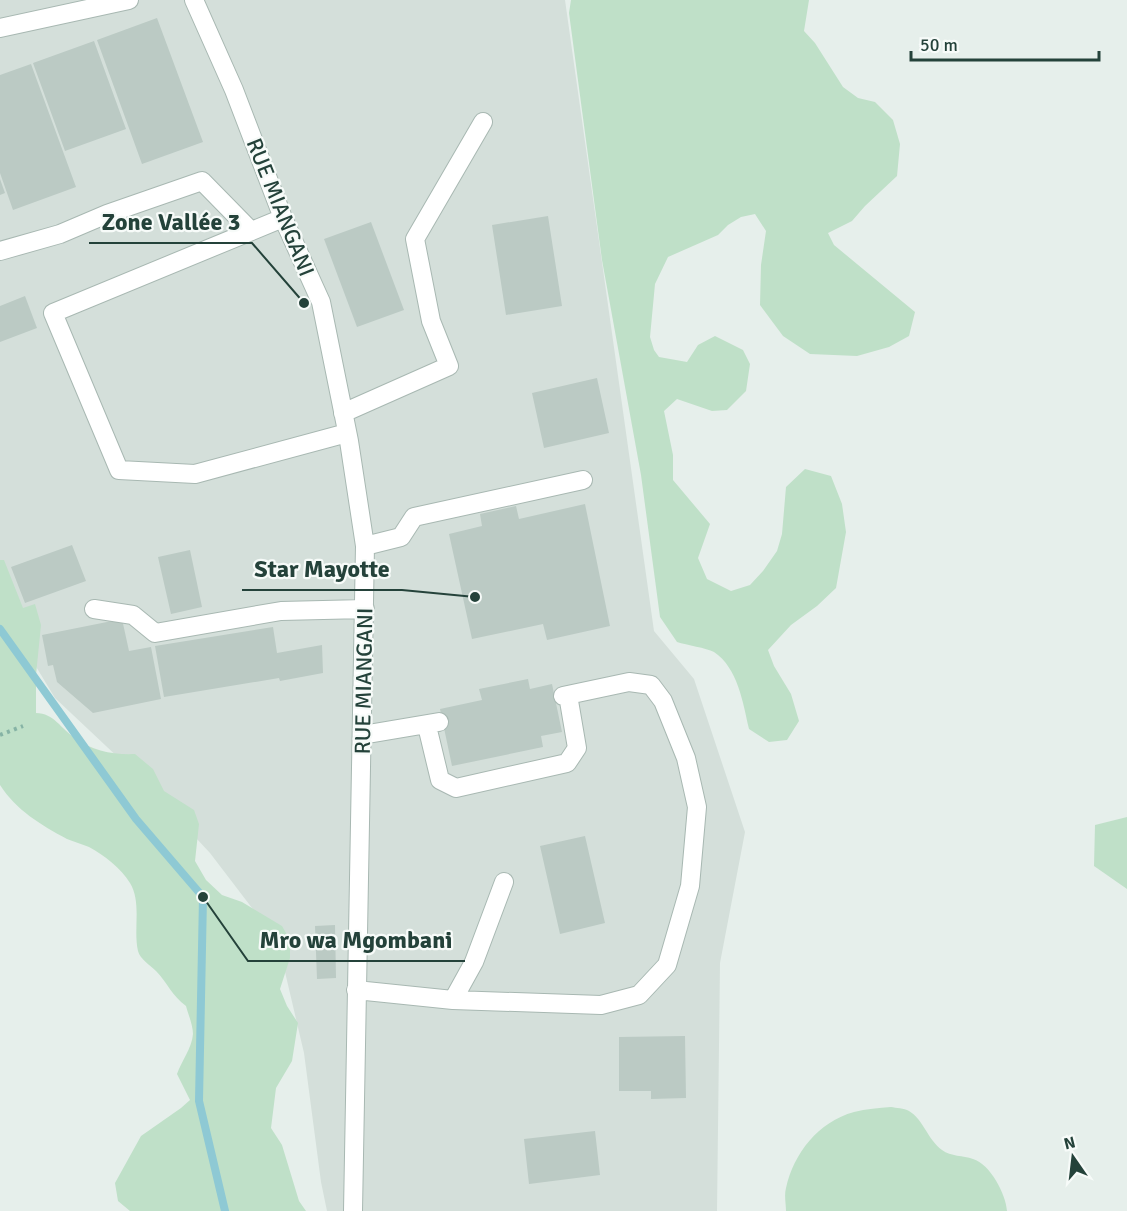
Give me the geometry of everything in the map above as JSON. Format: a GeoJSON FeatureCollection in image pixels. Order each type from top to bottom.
{"type":"FeatureCollection","features":[{"type":"Feature","properties":{"kind":"street"},"geometry":{"type":"LineString","coordinates":[[0,28],[129,0]]}},
{"type":"Feature","properties":{"kind":"street","name":"RUE MIANGANI"},"geometry":{"type":"LineString","coordinates":[[194,0],[234,90],[283,218],[321,302],[347,433],[365,546],[353,1211]]}},
{"type":"Feature","properties":{"kind":"street"},"geometry":{"type":"LineString","coordinates":[[343,413],[449,366],[431,321],[415,238],[483,122]]}},
{"type":"Feature","properties":{"kind":"street"},"geometry":{"type":"LineString","coordinates":[[0,251],[60,234],[107,214],[202,181],[252,231]]}},
{"type":"Feature","properties":{"kind":"street"},"geometry":{"type":"LineString","coordinates":[[283,218],[53,313],[119,470],[195,474],[347,433]]}},
{"type":"Feature","properties":{"kind":"street"},"geometry":{"type":"LineString","coordinates":[[365,546],[401,537],[414,517],[583,480]]}},
{"type":"Feature","properties":{"kind":"street"},"geometry":{"type":"LineString","coordinates":[[94,609],[133,615],[155,633],[281,611],[365,609]]}},
{"type":"Feature","properties":{"kind":"street"},"geometry":{"type":"LineString","coordinates":[[356,990],[453,1000],[601,1005],[639,995],[667,965],[690,886],[697,807],[686,758],[663,701],[651,685],[629,682],[566,696],[577,748],[567,763],[456,788],[440,780],[433,724],[362,735]]}},
{"type":"Feature","properties":{"kind":"street"},"geometry":{"type":"LineString","coordinates":[[453,1000],[474,962],[504,882]]}},
{"type":"Feature","properties":{"kind":"path"},"geometry":{"type":"LineString","coordinates":[[0,735],[23,726]]}},
{"type":"Feature","properties":{"kind":"shaded area"},"geometry":{"type":"Polygon","coordinates":[[[0,0],[565,0],[654,631],[694,679],[745,832],[720,963],[717,1211],[327,1211],[304,1053],[278,942],[210,853],[140,778],[55,698],[0,607],[0,0]]]}},
{"type":"Feature","properties":{"kind":"green space"},"geometry":{"type":"Polygon","coordinates":[[[571,0],[809,0],[804,31],[815,43],[843,87],[858,98],[875,102],[893,120],[900,144],[897,176],[852,221],[828,233],[834,245],[915,312],[909,336],[889,347],[857,356],[810,354],[783,336],[760,305],[761,265],[766,231],[755,214],[741,217],[718,235],[668,257],[655,284],[650,337],[659,357],[687,362],[698,345],[715,336],[743,350],[750,364],[746,391],[727,410],[712,411],[677,399],[664,411],[673,455],[673,480],[710,524],[698,558],[707,579],[731,591],[750,585],[763,571],[777,551],[782,534],[786,487],[805,469],[831,476],[842,504],[846,532],[836,588],[817,606],[791,625],[768,650],[774,666],[791,694],[799,721],[787,740],[769,742],[749,729],[738,687],[729,667],[714,652],[677,642],[660,617],[641,475],[602,260],[569,13],[571,0]]]}},
{"type":"Feature","properties":{"kind":"green space"},"geometry":{"type":"Polygon","coordinates":[[[0,560],[4,560],[23,608],[35,604],[41,625],[36,675],[36,713],[53,719],[70,734],[89,746],[111,753],[135,754],[153,769],[164,791],[194,810],[199,824],[195,861],[206,880],[222,895],[242,902],[282,926],[290,940],[290,958],[280,989],[298,1023],[292,1061],[276,1088],[271,1128],[282,1145],[299,1201],[306,1211],[130,1211],[118,1201],[115,1183],[141,1136],[190,1100],[177,1074],[191,1044],[192,1027],[186,1006],[139,954],[136,899],[126,877],[117,867],[89,847],[67,839],[30,816],[6,794],[0,785],[0,560]]]}},
{"type":"Feature","properties":{"kind":"green space"},"geometry":{"type":"Polygon","coordinates":[[[1127,817],[1127,889],[1094,866],[1095,825],[1127,817]]]}},
{"type":"Feature","properties":{"kind":"green space"},"geometry":{"type":"Polygon","coordinates":[[[891,1107],[905,1109],[914,1115],[937,1146],[946,1152],[973,1159],[985,1167],[996,1180],[1004,1196],[1007,1211],[786,1211],[785,1191],[790,1175],[802,1151],[819,1131],[829,1123],[854,1112],[891,1107]]]}},
{"type":"Feature","properties":{"kind":"building"},"geometry":{"type":"Polygon","coordinates":[[[157,18],[203,142],[142,164],[97,40],[157,18]]]}},
{"type":"Feature","properties":{"kind":"building"},"geometry":{"type":"Polygon","coordinates":[[[94,41],[126,129],[65,151],[33,63],[94,41]]]}},
{"type":"Feature","properties":{"kind":"building"},"geometry":{"type":"Polygon","coordinates":[[[31,64],[76,187],[13,210],[0,173],[0,75],[31,64]]]}},
{"type":"Feature","properties":{"kind":"building"},"geometry":{"type":"Polygon","coordinates":[[[0,179],[5,193],[0,195],[0,179]]]}},
{"type":"Feature","properties":{"kind":"building"},"geometry":{"type":"Polygon","coordinates":[[[548,216],[562,306],[506,315],[492,225],[548,216]]]}},
{"type":"Feature","properties":{"kind":"building"},"geometry":{"type":"Polygon","coordinates":[[[371,222],[404,310],[357,327],[324,239],[371,222]]]}},
{"type":"Feature","properties":{"kind":"building"},"geometry":{"type":"Polygon","coordinates":[[[25,296],[37,328],[0,342],[0,306],[25,296]]]}},
{"type":"Feature","properties":{"kind":"building"},"geometry":{"type":"Polygon","coordinates":[[[597,378],[609,433],[544,448],[532,393],[597,378]]]}},
{"type":"Feature","properties":{"kind":"building"},"geometry":{"type":"Polygon","coordinates":[[[585,504],[610,626],[547,640],[543,624],[472,639],[449,534],[482,526],[480,514],[516,506],[519,519],[585,504]]]}},
{"type":"Feature","properties":{"kind":"building"},"geometry":{"type":"Polygon","coordinates":[[[72,545],[86,581],[25,603],[11,567],[72,545]]]}},
{"type":"Feature","properties":{"kind":"building"},"geometry":{"type":"Polygon","coordinates":[[[190,550],[202,607],[171,614],[158,557],[190,550]]]}},
{"type":"Feature","properties":{"kind":"building"},"geometry":{"type":"Polygon","coordinates":[[[122,619],[129,651],[151,647],[161,699],[93,713],[57,682],[53,665],[48,666],[42,635],[122,619]]]}},
{"type":"Feature","properties":{"kind":"building"},"geometry":{"type":"Polygon","coordinates":[[[273,627],[277,653],[322,645],[323,673],[164,697],[155,646],[273,627]]]}},
{"type":"Feature","properties":{"kind":"building"},"geometry":{"type":"Polygon","coordinates":[[[528,679],[530,689],[552,684],[562,732],[541,736],[543,747],[452,766],[440,709],[482,700],[479,689],[528,679]]]}},
{"type":"Feature","properties":{"kind":"building"},"geometry":{"type":"Polygon","coordinates":[[[585,836],[605,923],[560,934],[540,846],[585,836]]]}},
{"type":"Feature","properties":{"kind":"building"},"geometry":{"type":"Polygon","coordinates":[[[335,925],[336,978],[317,979],[315,926],[335,925]]]}},
{"type":"Feature","properties":{"kind":"building"},"geometry":{"type":"Polygon","coordinates":[[[685,1036],[686,1098],[651,1099],[651,1091],[619,1091],[619,1037],[685,1036]]]}},
{"type":"Feature","properties":{"kind":"building"},"geometry":{"type":"Polygon","coordinates":[[[595,1131],[600,1175],[529,1184],[524,1139],[595,1131]]]}},
{"type":"Feature","properties":{"kind":"waterway"},"geometry":{"type":"LineString","coordinates":[[0,629],[136,819],[203,897],[199,1101],[225,1211]]}},
{"type":"Feature","properties":{"kind":"place","name":"Zone Vallée 3"},"geometry":{"type":"Point","coordinates":[304,303]}},
{"type":"Feature","properties":{"kind":"place","name":"Star Mayotte"},"geometry":{"type":"Point","coordinates":[475,597]}},
{"type":"Feature","properties":{"kind":"place","name":"Mro wa Mgombani"},"geometry":{"type":"Point","coordinates":[203,897]}}]}
